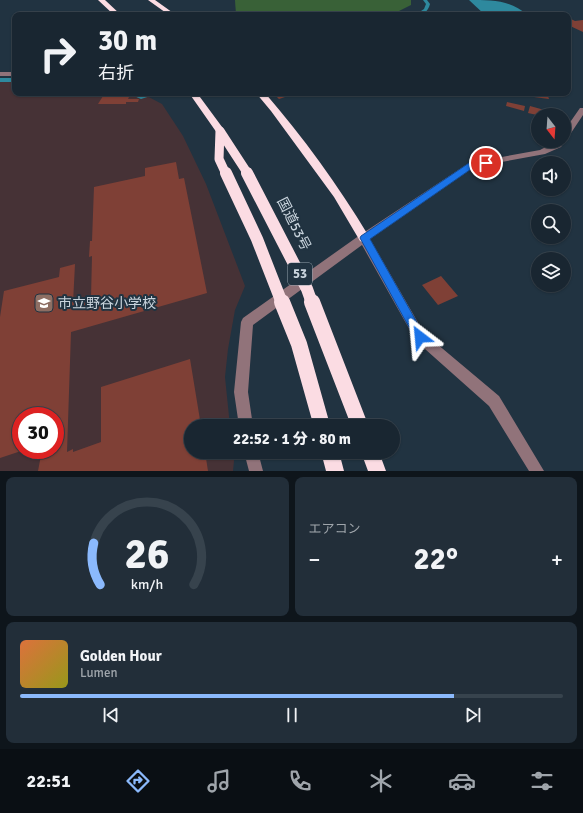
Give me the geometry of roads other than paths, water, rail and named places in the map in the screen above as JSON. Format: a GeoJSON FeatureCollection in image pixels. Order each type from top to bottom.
{"type":"FeatureCollection","features":[{"type":"Feature","properties":{"kind":"highway"},"geometry":{"type":"LineString","coordinates":[[101,0],[115,12]]}},
{"type":"Feature","properties":{"kind":"highway"},"geometry":{"type":"LineString","coordinates":[[151,0],[169,12]]}},
{"type":"Feature","properties":{"kind":"highway","name":"国道53号"},"geometry":{"type":"LineString","coordinates":[[195,96],[220,131],[252,182],[307,289],[357,419]]}},
{"type":"Feature","properties":{"kind":"highway"},"geometry":{"type":"LineString","coordinates":[[263,96],[338,194],[364,238]]}},
{"type":"Feature","properties":{"kind":"highway"},"geometry":{"type":"LineString","coordinates":[[220,131],[219,159],[257,239],[296,337],[320,419]]}},
{"type":"Feature","properties":{"kind":"highway"},"geometry":{"type":"LineString","coordinates":[[332,459],[335,471]]}},
{"type":"Feature","properties":{"kind":"highway"},"geometry":{"type":"LineString","coordinates":[[373,459],[377,471]]}},
{"type":"Feature","properties":{"kind":"street"},"geometry":{"type":"LineString","coordinates":[[0,74],[12,74]]}},
{"type":"Feature","properties":{"kind":"street"},"geometry":{"type":"LineString","coordinates":[[571,127],[583,110]]}},
{"type":"Feature","properties":{"kind":"street"},"geometry":{"type":"LineString","coordinates":[[245,419],[241,392],[247,322],[364,238],[472,165],[542,152],[551,148]]}},
{"type":"Feature","properties":{"kind":"street"},"geometry":{"type":"LineString","coordinates":[[364,238],[420,337],[494,400],[537,471]]}},
{"type":"Feature","properties":{"kind":"street"},"geometry":{"type":"LineString","coordinates":[[253,459],[256,471]]}},
{"type":"Feature","properties":{"kind":"water"},"geometry":{"type":"Polygon","coordinates":[[[469,0],[501,2],[515,6],[523,12],[482,12],[469,0]]]}},
{"type":"Feature","properties":{"kind":"waterway"},"geometry":{"type":"LineString","coordinates":[[422,12],[426,10],[428,4],[425,0]]}},
{"type":"Feature","properties":{"kind":"waterway"},"geometry":{"type":"LineString","coordinates":[[0,80],[12,80]]}},
{"type":"Feature","properties":{"kind":"waterway"},"geometry":{"type":"LineString","coordinates":[[139,96],[145,96]]}},
{"type":"Feature","properties":{"kind":"place","name":"市立野谷小学校"},"geometry":{"type":"Point","coordinates":[44,303]}}]}
